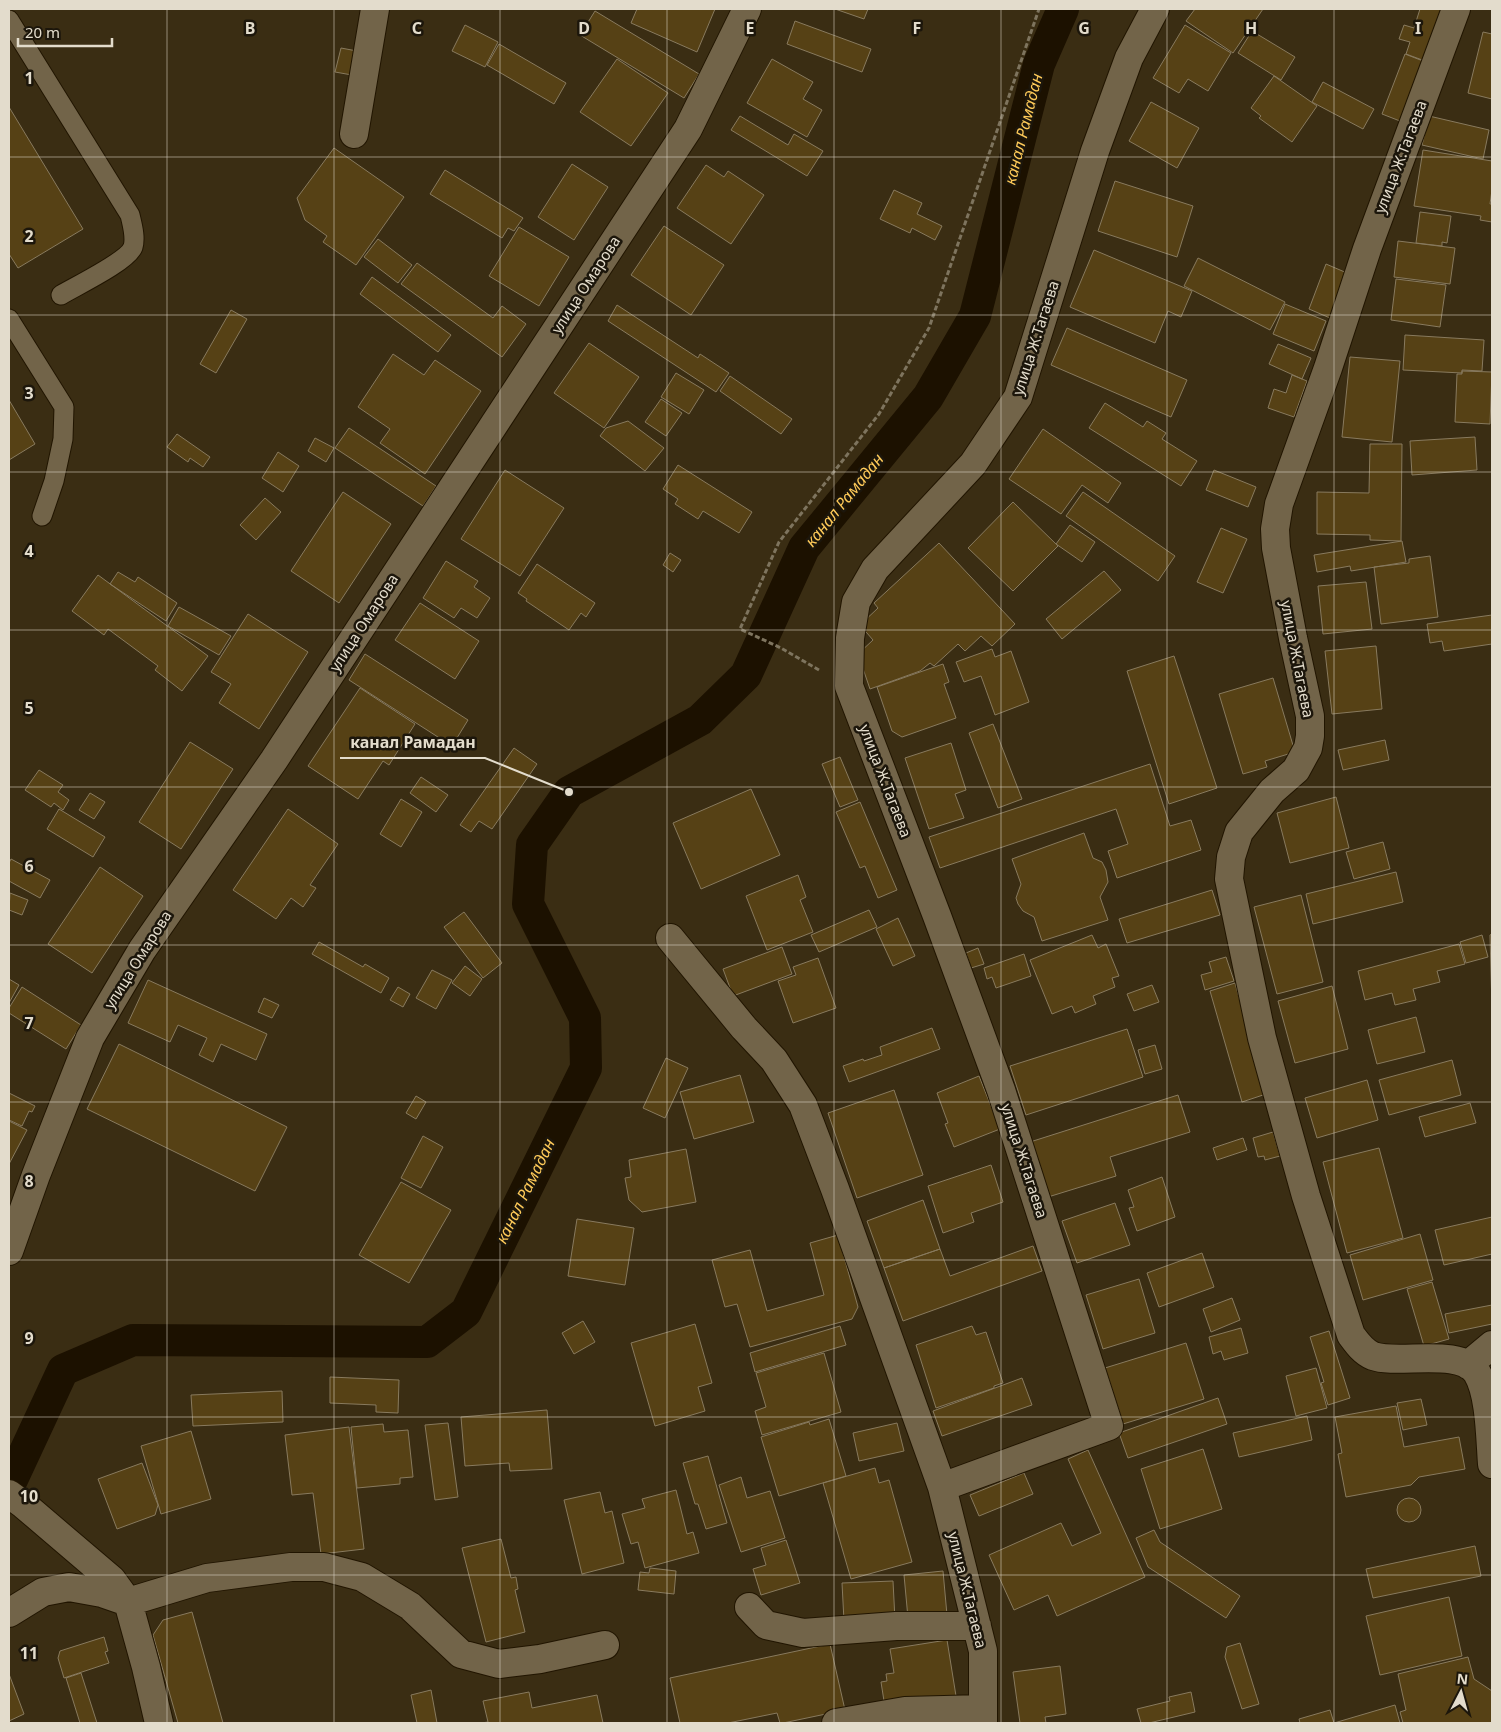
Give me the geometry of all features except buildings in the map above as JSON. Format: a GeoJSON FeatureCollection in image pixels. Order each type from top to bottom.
{"type":"FeatureCollection","features":[{"type":"Feature","properties":{"kind":"street"},"geometry":{"type":"LineString","coordinates":[[354,134],[375,9]]}},
{"type":"Feature","properties":{"kind":"street","name":"улица Омарова"},"geometry":{"type":"LineString","coordinates":[[9,1251],[36,1175],[90,1038],[142,950],[279,752],[688,130],[747,9]]}},
{"type":"Feature","properties":{"kind":"street","name":"улица Ж.Тагаева"},"geometry":{"type":"LineString","coordinates":[[942,1487],[1109,1426],[1001,1090],[849,686],[850,638],[856,602],[875,569],[973,464],[1018,396],[1094,151],[1129,58],[1155,9]]}},
{"type":"Feature","properties":{"kind":"street","name":"улица Ж.Тагаева"},"geometry":{"type":"LineString","coordinates":[[1456,9],[1367,249],[1328,368],[1279,504],[1275,529],[1276,548],[1310,716],[1310,736],[1308,748],[1296,770],[1272,791],[1239,832],[1231,857],[1229,879],[1262,1038],[1306,1196],[1351,1335],[1362,1350],[1371,1356],[1381,1358],[1432,1358],[1458,1361],[1468,1365]]}},
{"type":"Feature","properties":{"kind":"street","name":"улица Ж.Тагаева"},"geometry":{"type":"LineString","coordinates":[[670,938],[744,1028],[774,1060],[803,1105],[835,1188],[942,1487],[983,1651],[983,1716]]}},
{"type":"Feature","properties":{"kind":"street"},"geometry":{"type":"LineString","coordinates":[[1492,1345],[1468,1365],[1476,1371],[1484,1390],[1492,1464]]}},
{"type":"Feature","properties":{"kind":"street"},"geometry":{"type":"LineString","coordinates":[[16,1500],[112,1580],[128,1602],[159,1723]]}},
{"type":"Feature","properties":{"kind":"street"},"geometry":{"type":"LineString","coordinates":[[9,1613],[43,1592],[69,1587],[102,1593],[128,1602],[207,1578],[291,1568],[324,1567],[362,1577],[410,1606],[461,1654],[499,1664],[540,1660],[606,1645]]}},
{"type":"Feature","properties":{"kind":"street"},"geometry":{"type":"LineString","coordinates":[[749,1607],[766,1625],[803,1633],[896,1626],[977,1626]]}},
{"type":"Feature","properties":{"kind":"street"},"geometry":{"type":"LineString","coordinates":[[836,1723],[905,1711],[983,1716]]}},
{"type":"Feature","properties":{"kind":"lane"},"geometry":{"type":"LineString","coordinates":[[9,20],[130,215],[134,233],[133,246],[126,257],[61,295]]}},
{"type":"Feature","properties":{"kind":"lane"},"geometry":{"type":"LineString","coordinates":[[9,319],[64,407],[63,439],[54,481],[42,516]]}},
{"type":"Feature","properties":{"kind":"path"},"geometry":{"type":"LineString","coordinates":[[849,686],[780,648],[740,629],[780,542],[879,414],[929,328],[1039,9]]}},
{"type":"Feature","properties":{"kind":"waterway","name":"канал Рамадан"},"geometry":{"type":"LineString","coordinates":[[9,1486],[63,1370],[133,1340],[427,1342],[466,1312],[586,1068],[585,1018],[528,904],[532,845],[569,792],[700,720],[746,675],[804,548],[928,397],[975,316],[1039,64],[1063,9]]}},
{"type":"Feature","properties":{"kind":"place","name":"канал Рамадан"},"geometry":{"type":"Point","coordinates":[569,792]}}]}
